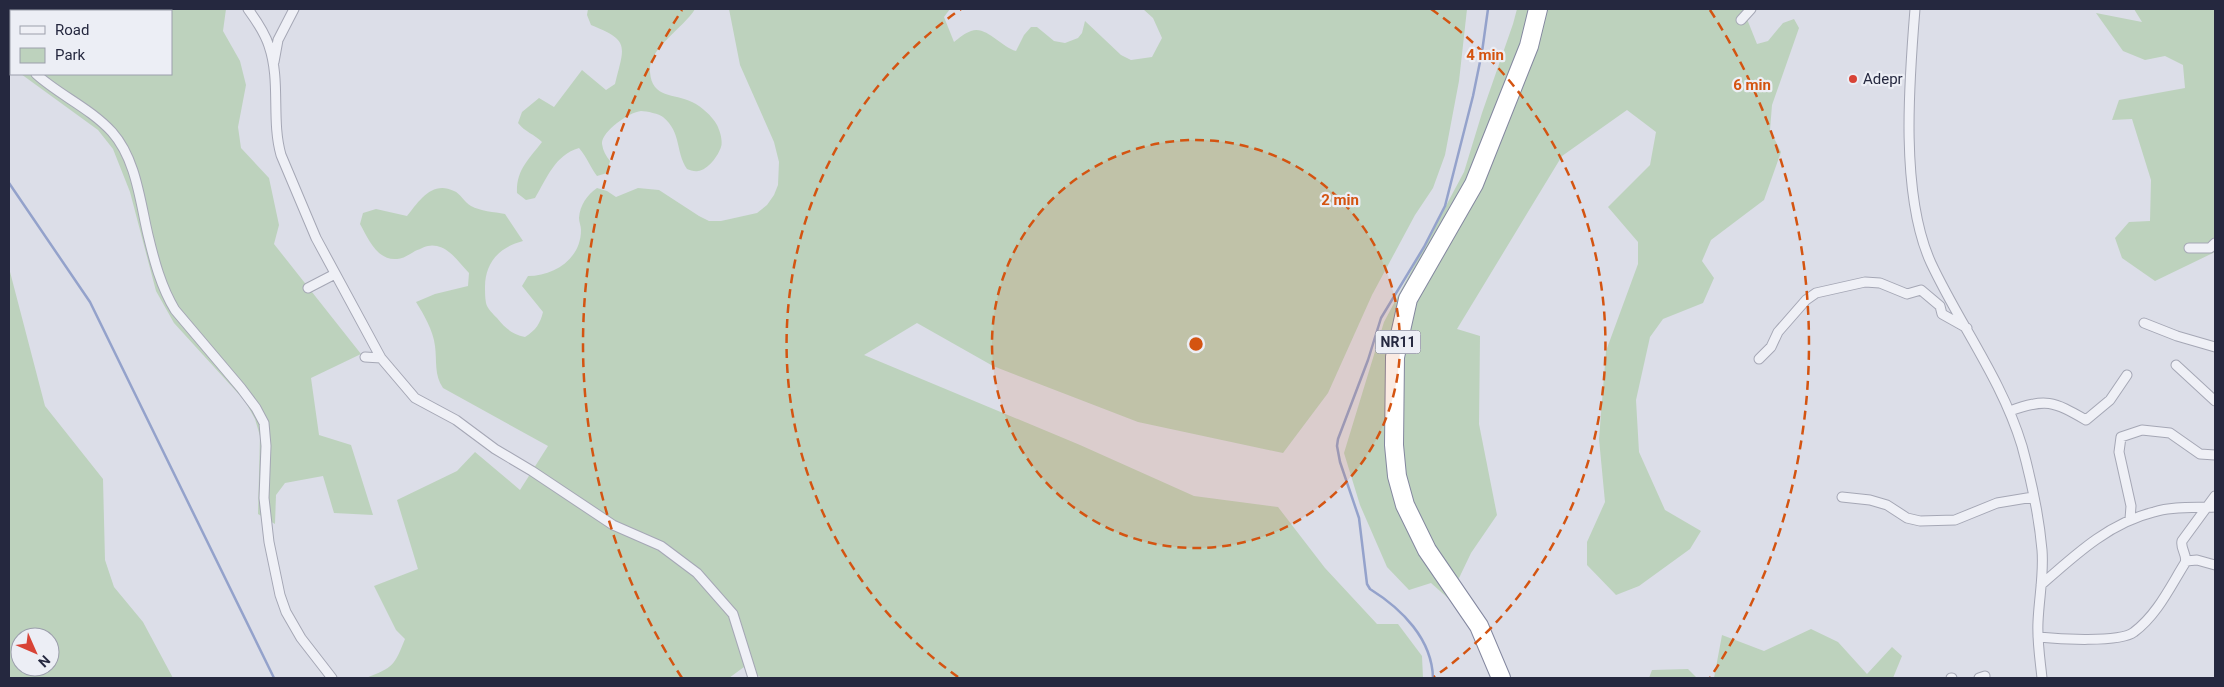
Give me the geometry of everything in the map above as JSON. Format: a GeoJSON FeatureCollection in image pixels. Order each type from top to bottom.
{"type":"FeatureCollection","features":[{"type":"Feature","properties":{"kind":"highway","name":"NR11"},"geometry":{"type":"LineString","coordinates":[[1501,678],[1479,626],[1427,550],[1405,505],[1397,476],[1394,446],[1395,357],[1408,299],[1474,184],[1529,46],[1538,9]]}},
{"type":"Feature","properties":{"kind":"street"},"geometry":{"type":"LineString","coordinates":[[248,9],[269,46],[273,65],[276,126],[281,155],[316,238],[382,358],[415,398],[422,403],[456,420],[495,449],[532,471],[613,525],[662,546],[697,573],[733,614],[753,678]]}},
{"type":"Feature","properties":{"kind":"street"},"geometry":{"type":"LineString","coordinates":[[273,65],[278,40],[294,9]]}},
{"type":"Feature","properties":{"kind":"street"},"geometry":{"type":"LineString","coordinates":[[1742,20],[1751,9]]}},
{"type":"Feature","properties":{"kind":"street"},"geometry":{"type":"LineString","coordinates":[[1915,9],[1910,98],[1913,196],[1920,232],[1931,262],[2010,411],[2022,449],[2033,497],[2042,552],[2038,638],[2042,678]]}},
{"type":"Feature","properties":{"kind":"street"},"geometry":{"type":"LineString","coordinates":[[37,75],[101,122],[116,138],[132,168],[155,260],[166,295],[174,310],[222,368],[242,388],[260,414],[266,434],[264,498],[268,542],[280,594],[286,612],[298,632],[332,678]]}},
{"type":"Feature","properties":{"kind":"street"},"geometry":{"type":"LineString","coordinates":[[2189,248],[2210,248],[2215,243]]}},
{"type":"Feature","properties":{"kind":"street"},"geometry":{"type":"LineString","coordinates":[[308,288],[336,274]]}},
{"type":"Feature","properties":{"kind":"street"},"geometry":{"type":"LineString","coordinates":[[1759,358],[1771,347],[1778,332],[1806,300],[1816,293],[1865,282],[1880,283],[1907,294],[1921,290],[1940,306],[1942,314],[1967,328]]}},
{"type":"Feature","properties":{"kind":"street"},"geometry":{"type":"LineString","coordinates":[[2144,323],[2177,336],[2215,347]]}},
{"type":"Feature","properties":{"kind":"street"},"geometry":{"type":"LineString","coordinates":[[365,357],[382,358]]}},
{"type":"Feature","properties":{"kind":"street"},"geometry":{"type":"LineString","coordinates":[[2176,365],[2215,401]]}},
{"type":"Feature","properties":{"kind":"street"},"geometry":{"type":"LineString","coordinates":[[2010,411],[2046,402],[2063,407],[2086,420],[2110,400],[2127,375]]}},
{"type":"Feature","properties":{"kind":"street"},"geometry":{"type":"LineString","coordinates":[[2130,519],[2130,506],[2119,452],[2121,437],[2142,430],[2170,433],[2200,454],[2215,455]]}},
{"type":"Feature","properties":{"kind":"street"},"geometry":{"type":"LineString","coordinates":[[2038,638],[2112,638],[2131,634],[2160,605],[2186,561],[2182,541],[2211,507],[2215,496]]}},
{"type":"Feature","properties":{"kind":"street"},"geometry":{"type":"LineString","coordinates":[[1842,497],[1862,498],[1887,505],[1907,518],[1930,521],[1955,520],[1997,503],[2033,497]]}},
{"type":"Feature","properties":{"kind":"street"},"geometry":{"type":"LineString","coordinates":[[2041,585],[2088,545],[2106,532],[2130,519],[2172,509],[2211,507]]}},
{"type":"Feature","properties":{"kind":"street"},"geometry":{"type":"LineString","coordinates":[[2186,561],[2197,560],[2215,565]]}},
{"type":"Feature","properties":{"kind":"green space"},"geometry":{"type":"Polygon","coordinates":[[[9,9],[226,9],[223,31],[240,61],[246,85],[238,127],[241,148],[269,178],[279,225],[274,244],[361,354],[311,378],[319,435],[351,445],[373,515],[334,513],[323,476],[285,483],[276,495],[275,524],[258,514],[260,436],[255,419],[245,401],[174,323],[156,291],[130,192],[113,149],[98,130],[22,75],[172,75],[172,10],[10,10],[10,58],[9,9]]]}},
{"type":"Feature","properties":{"kind":"green space"},"geometry":{"type":"Polygon","coordinates":[[[588,9],[695,9],[654,55],[650,72],[652,81],[659,91],[692,102],[709,115],[719,130],[722,145],[718,154],[709,165],[702,170],[692,171],[687,169],[683,162],[676,136],[669,123],[663,117],[656,114],[643,111],[636,112],[617,123],[603,139],[603,149],[610,161],[607,173],[597,176],[579,148],[564,156],[552,168],[535,198],[526,200],[517,193],[517,185],[524,165],[542,142],[518,123],[522,112],[539,98],[554,107],[582,70],[606,90],[615,84],[621,61],[621,46],[619,41],[613,36],[591,25],[587,15],[588,9]]]}},
{"type":"Feature","properties":{"kind":"green space"},"geometry":{"type":"Polygon","coordinates":[[[729,9],[950,9],[944,17],[954,42],[967,33],[977,30],[988,34],[1016,51],[1024,35],[1031,27],[1037,27],[1054,41],[1065,43],[1078,38],[1082,33],[1085,21],[1121,55],[1131,60],[1152,57],[1162,38],[1153,18],[1143,9],[1467,9],[1459,81],[1445,155],[1433,188],[1415,215],[1372,295],[1328,393],[1283,453],[1138,422],[993,366],[917,323],[864,355],[1080,445],[1194,496],[1278,507],[1325,568],[1377,624],[1398,624],[1422,656],[1423,678],[762,678],[744,667],[729,678],[366,678],[388,668],[392,664],[405,639],[396,630],[374,586],[418,569],[397,500],[457,471],[475,452],[520,490],[548,446],[443,388],[437,373],[432,334],[416,302],[435,294],[468,286],[469,273],[451,253],[437,246],[426,247],[399,259],[390,259],[384,256],[374,248],[360,224],[363,213],[376,209],[407,216],[427,194],[439,188],[446,188],[456,192],[475,208],[505,214],[523,241],[507,247],[491,263],[486,278],[486,301],[490,311],[506,328],[513,333],[525,337],[537,326],[543,312],[522,286],[528,276],[547,273],[564,264],[571,257],[580,240],[579,218],[582,205],[587,197],[597,188],[607,191],[616,197],[638,188],[659,190],[709,221],[721,221],[757,213],[767,205],[774,195],[778,185],[779,162],[774,142],[740,65],[729,9]]]}},
{"type":"Feature","properties":{"kind":"green space"},"geometry":{"type":"Polygon","coordinates":[[[1517,9],[1743,9],[1757,44],[1768,41],[1783,23],[1794,19],[1799,28],[1772,105],[1770,130],[1781,152],[1764,200],[1711,240],[1702,261],[1714,278],[1703,303],[1663,319],[1650,337],[1636,400],[1639,452],[1665,510],[1701,531],[1690,549],[1639,586],[1616,595],[1587,565],[1587,542],[1605,502],[1599,439],[1606,351],[1638,264],[1638,242],[1608,207],[1650,165],[1656,132],[1627,110],[1562,156],[1457,329],[1480,336],[1479,424],[1497,515],[1471,553],[1449,599],[1431,583],[1409,590],[1387,567],[1360,505],[1344,453],[1384,322],[1464,172],[1517,9]]]}},
{"type":"Feature","properties":{"kind":"green space"},"geometry":{"type":"Polygon","coordinates":[[[2134,9],[2215,9],[2215,252],[2155,281],[2122,258],[2115,238],[2129,222],[2150,221],[2151,180],[2132,119],[2112,120],[2119,100],[2185,88],[2183,65],[2165,56],[2145,60],[2123,51],[2096,13],[2142,22],[2134,9]]]}},
{"type":"Feature","properties":{"kind":"green space"},"geometry":{"type":"Polygon","coordinates":[[[9,268],[45,406],[103,479],[105,560],[114,587],[143,622],[173,678],[9,678],[9,268]]]}},
{"type":"Feature","properties":{"kind":"green space"},"geometry":{"type":"Polygon","coordinates":[[[1811,629],[1838,642],[1867,674],[1892,647],[1902,656],[1893,678],[1714,678],[1722,635],[1764,651],[1811,629]]]}},
{"type":"Feature","properties":{"kind":"green space"},"geometry":{"type":"Polygon","coordinates":[[[1688,669],[1697,678],[1649,678],[1652,670],[1688,669]]]}},
{"type":"Feature","properties":{"kind":"waterway"},"geometry":{"type":"LineString","coordinates":[[1433,678],[1427,650],[1413,626],[1393,606],[1370,589],[1367,584],[1359,518],[1340,462],[1337,446],[1381,318],[1424,247],[1445,206],[1473,96],[1488,9]]}},
{"type":"Feature","properties":{"kind":"waterway"},"geometry":{"type":"LineString","coordinates":[[9,183],[90,302],[274,678]]}},
{"type":"Feature","properties":{"kind":"place","name":"Adepr"},"geometry":{"type":"Point","coordinates":[1853,79]}}]}
